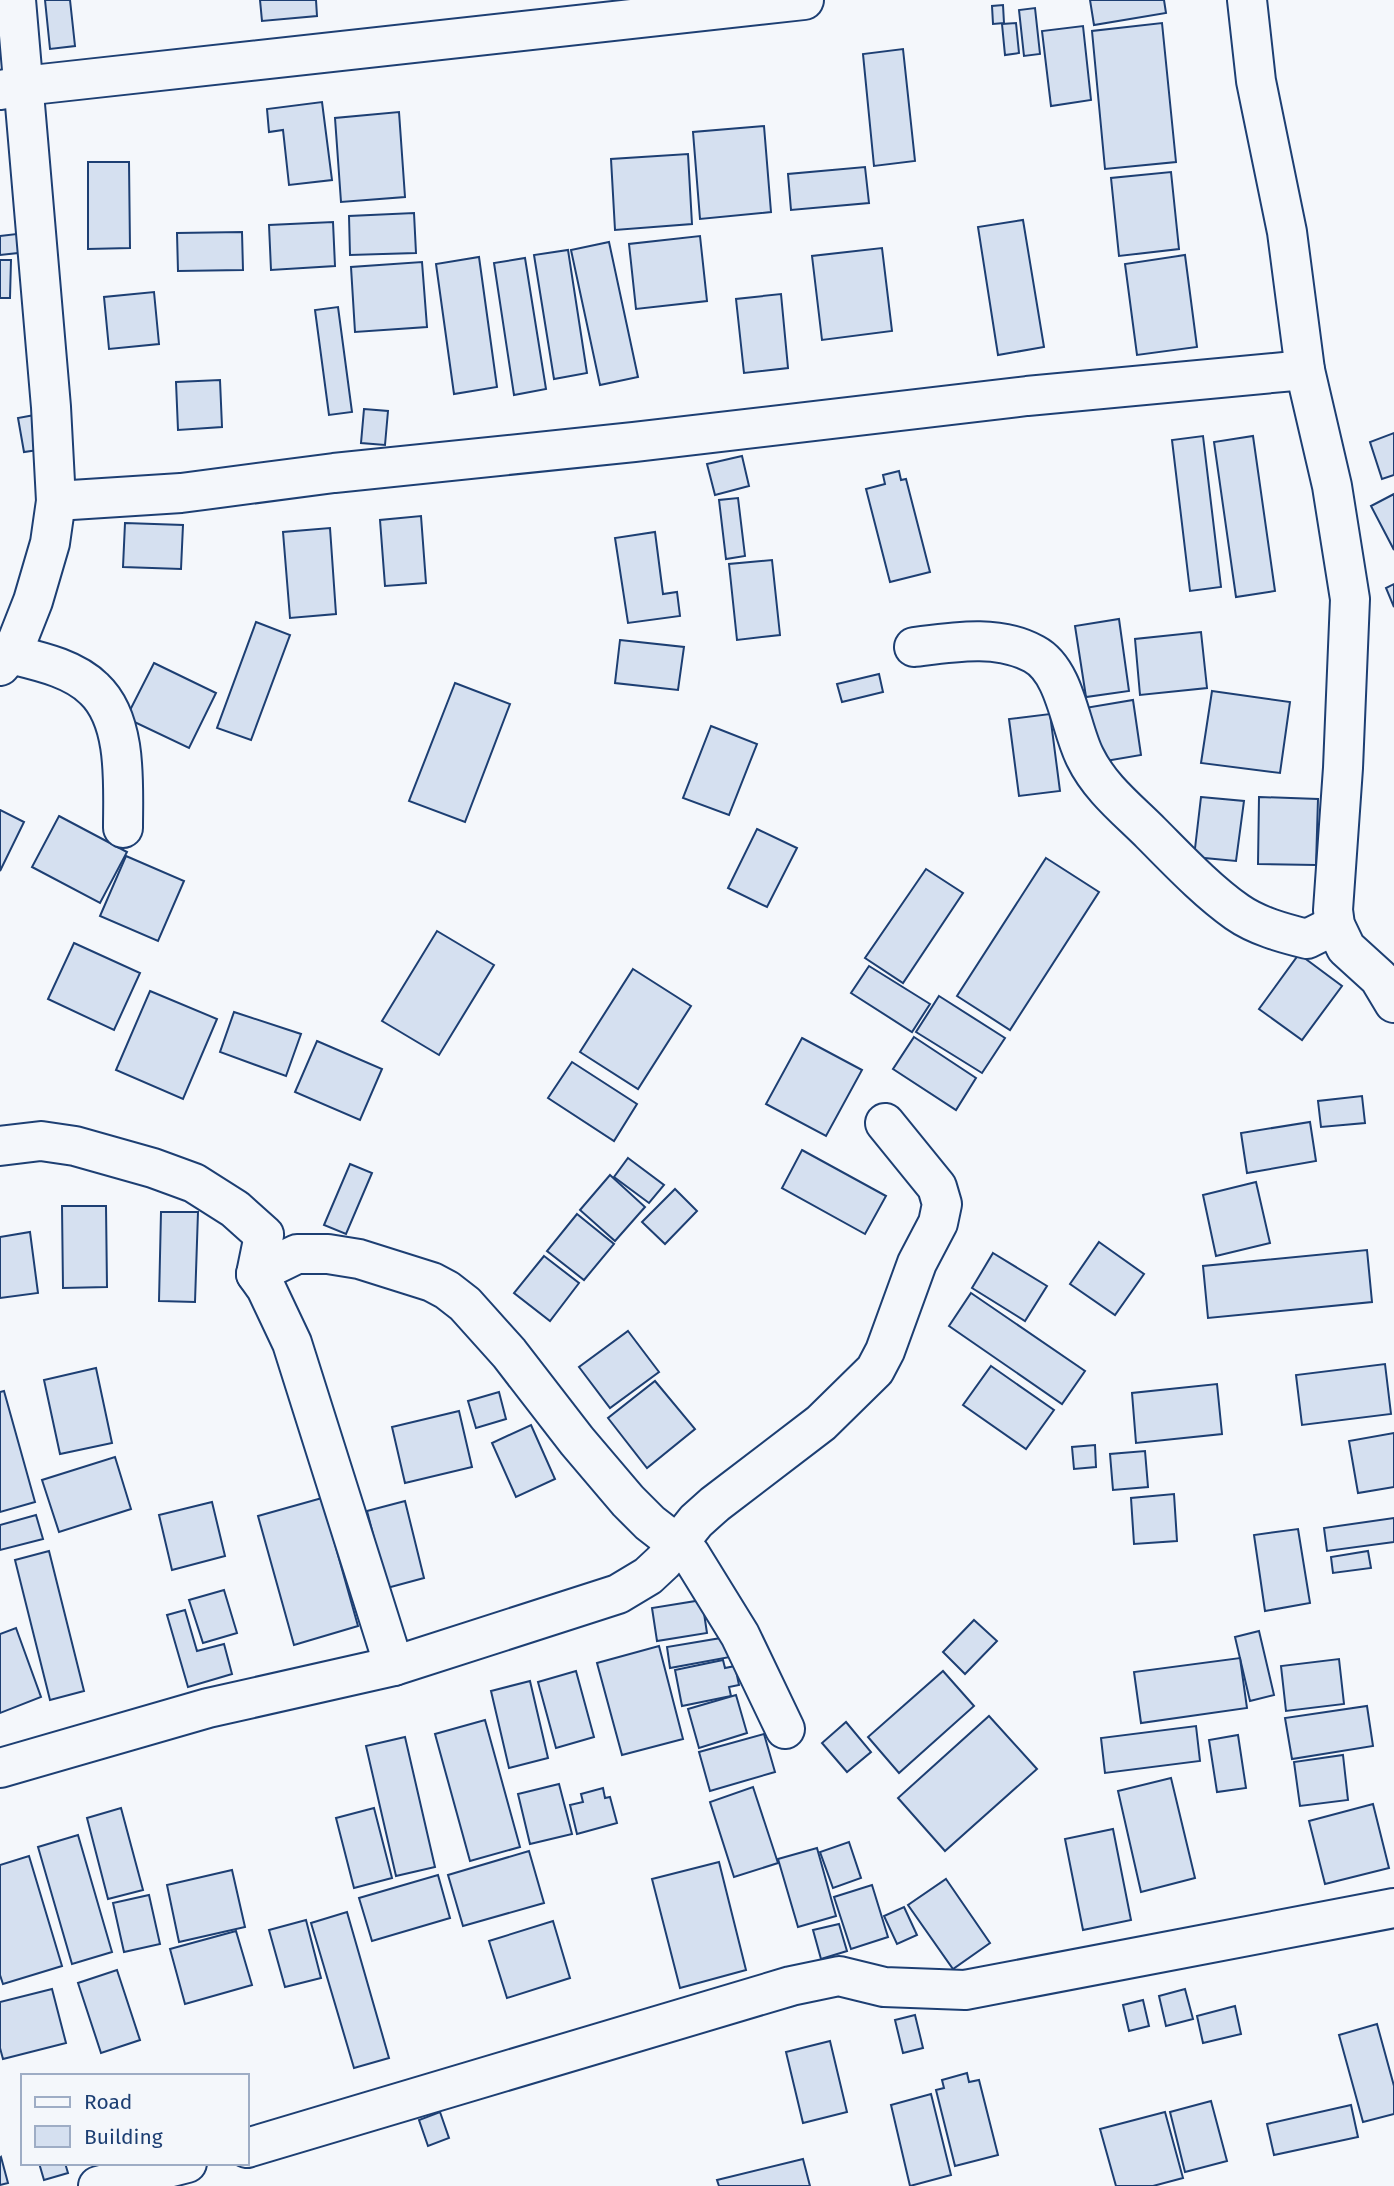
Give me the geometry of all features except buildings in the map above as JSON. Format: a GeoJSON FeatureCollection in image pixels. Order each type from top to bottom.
{"type":"FeatureCollection","features":[{"type":"Feature","properties":{"kind":"street"},"geometry":{"type":"LineString","coordinates":[[16,0],[11,88],[39,256],[56,501],[50,543],[33,601],[5,660],[42,662],[72,674],[94,688],[104,701],[121,746],[123,828]]}},
{"type":"Feature","properties":{"kind":"street"},"geometry":{"type":"LineString","coordinates":[[11,88],[804,0]]}},
{"type":"Feature","properties":{"kind":"street"},"geometry":{"type":"LineString","coordinates":[[1247,0],[1256,81],[1287,232],[1305,370],[1332,486],[1350,599],[1343,768],[1333,910],[1335,925],[1346,948],[1379,978],[1394,1003]]}},
{"type":"Feature","properties":{"kind":"street"},"geometry":{"type":"LineString","coordinates":[[56,501],[181,492],[1027,396],[1305,370]]}},
{"type":"Feature","properties":{"kind":"street"},"geometry":{"type":"LineString","coordinates":[[914,647],[990,641],[1034,654],[1045,662],[1055,677],[1084,756],[1103,787],[1190,872],[1238,913],[1278,932],[1307,939],[1335,925]]}},
{"type":"Feature","properties":{"kind":"street"},"geometry":{"type":"LineString","coordinates":[[0,1768],[208,1708],[394,1666],[618,1594],[648,1576],[696,1521],[715,1504],[797,1443],[842,1404],[875,1370],[885,1351],[917,1263],[938,1223],[942,1204],[937,1187],[885,1123]]}},
{"type":"Feature","properties":{"kind":"street"},"geometry":{"type":"LineString","coordinates":[[0,1146],[41,1141],[75,1146],[153,1168],[194,1183],[235,1209],[264,1235],[256,1274],[266,1288],[292,1343],[394,1666]]}},
{"type":"Feature","properties":{"kind":"street"},"geometry":{"type":"LineString","coordinates":[[256,1274],[297,1254],[328,1254],[396,1269],[432,1282],[466,1304],[628,1501],[650,1523],[690,1555],[740,1634],[785,1729]]}},
{"type":"Feature","properties":{"kind":"street"},"geometry":{"type":"LineString","coordinates":[[248,2148],[791,1986],[839,1976],[884,1987],[965,1990],[1394,1908]]}},
{"type":"Feature","properties":{"kind":"street"},"geometry":{"type":"LineString","coordinates":[[98,2186],[179,2165]]}}]}
